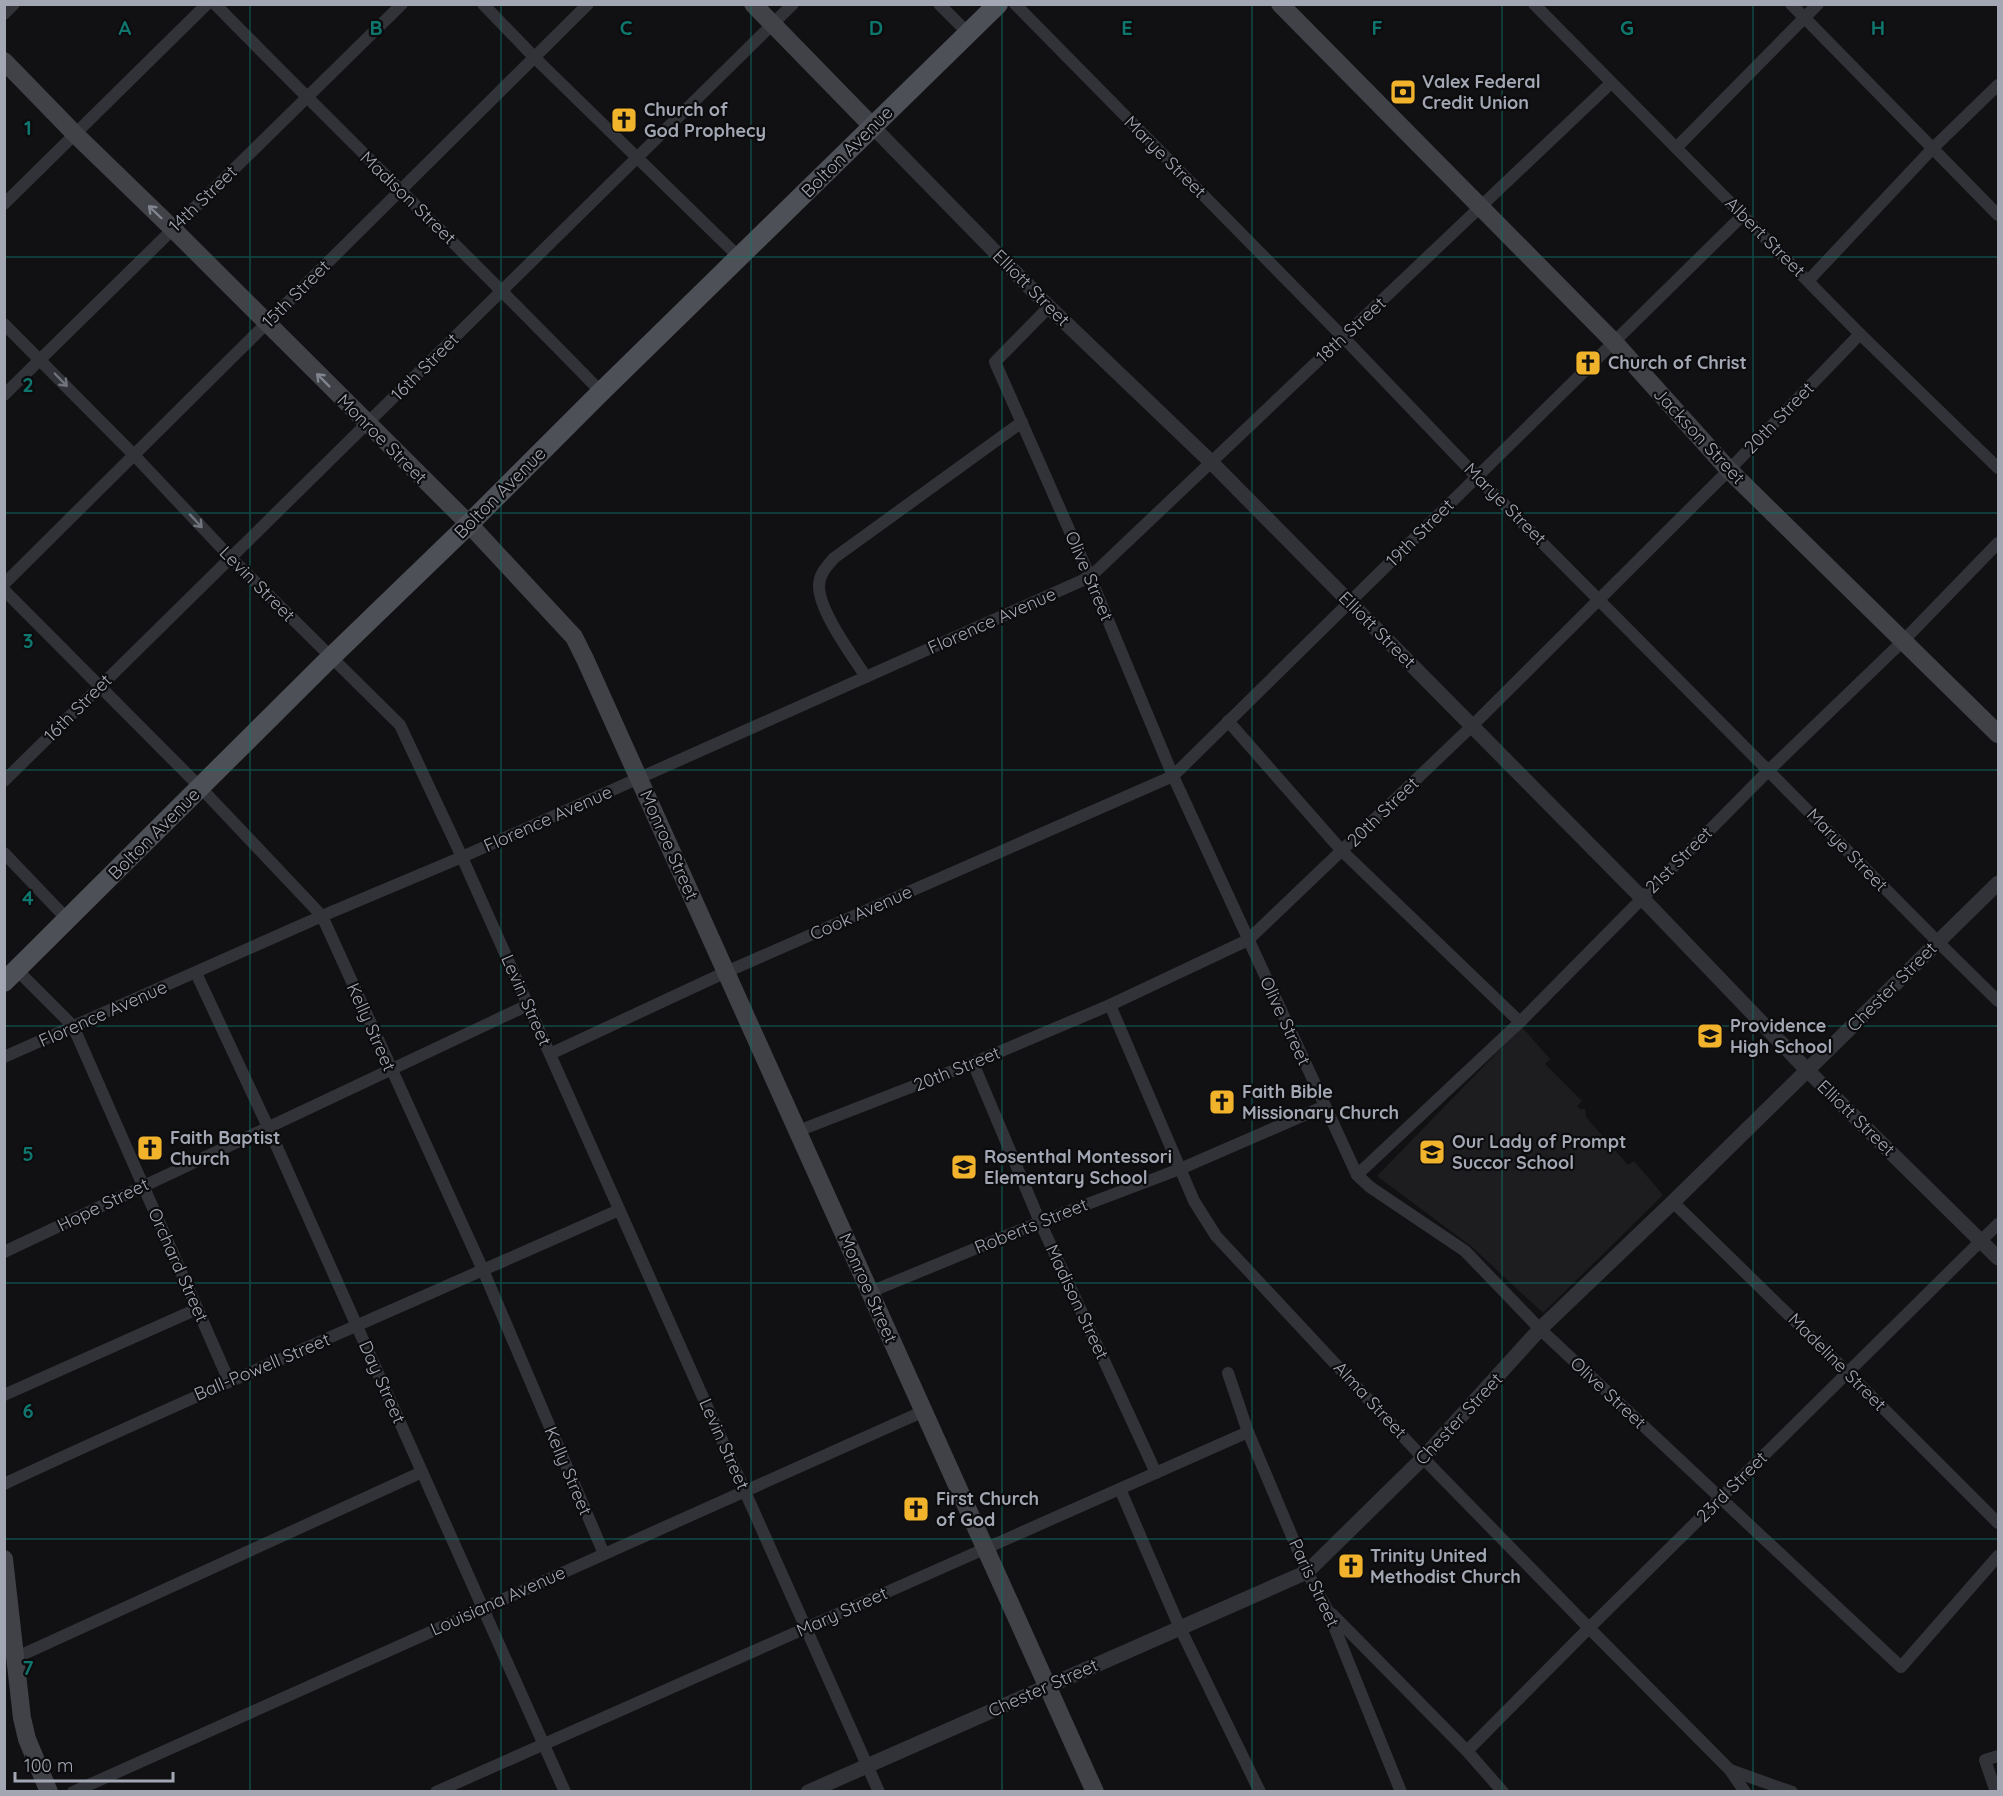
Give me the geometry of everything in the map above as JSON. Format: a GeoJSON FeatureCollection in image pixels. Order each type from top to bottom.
{"type":"FeatureCollection","features":[{"type":"Feature","properties":{"kind":"main road","name":"Elliott Street"},"geometry":{"type":"LineString","coordinates":[[753,4],[873,127]]}},
{"type":"Feature","properties":{"kind":"main road","name":"Bolton Avenue"},"geometry":{"type":"LineString","coordinates":[[10,975],[998,4]]}},
{"type":"Feature","properties":{"kind":"main road","name":"Jackson Street"},"geometry":{"type":"LineString","coordinates":[[1280,4],[1614,342],[1729,470],[1998,734]]}},
{"type":"Feature","properties":{"kind":"main road","name":"Monroe Street"},"geometry":{"type":"LineString","coordinates":[[4,61],[75,135],[173,229],[469,524],[574,637],[1095,1791]]}},
{"type":"Feature","properties":{"kind":"main road"},"geometry":{"type":"LineString","coordinates":[[4,1559],[21,1710],[27,1739],[49,1791]]}},
{"type":"Feature","properties":{"kind":"street"},"geometry":{"type":"LineString","coordinates":[[4,14],[14,4]]}},
{"type":"Feature","properties":{"kind":"street"},"geometry":{"type":"LineString","coordinates":[[4,204],[207,4]]}},
{"type":"Feature","properties":{"kind":"street","name":"Madison Street"},"geometry":{"type":"LineString","coordinates":[[215,4],[601,392]]}},
{"type":"Feature","properties":{"kind":"street","name":"14th Street"},"geometry":{"type":"LineString","coordinates":[[4,395],[402,4]]}},
{"type":"Feature","properties":{"kind":"street"},"geometry":{"type":"LineString","coordinates":[[483,4],[535,58],[740,258]]}},
{"type":"Feature","properties":{"kind":"street","name":"15th Street"},"geometry":{"type":"LineString","coordinates":[[4,584],[588,4]]}},
{"type":"Feature","properties":{"kind":"street","name":"16th Street"},"geometry":{"type":"LineString","coordinates":[[4,780],[794,4]]}},
{"type":"Feature","properties":{"kind":"street"},"geometry":{"type":"LineString","coordinates":[[939,4],[968,33]]}},
{"type":"Feature","properties":{"kind":"street","name":"Marye Street"},"geometry":{"type":"LineString","coordinates":[[1015,4],[1343,337],[1477,477],[1998,1001]]}},
{"type":"Feature","properties":{"kind":"street","name":"Albert Street"},"geometry":{"type":"LineString","coordinates":[[1534,4],[1860,334],[1998,468]]}},
{"type":"Feature","properties":{"kind":"street"},"geometry":{"type":"LineString","coordinates":[[1791,4],[1998,215]]}},
{"type":"Feature","properties":{"kind":"street"},"geometry":{"type":"LineString","coordinates":[[1676,148],[1818,4]]}},
{"type":"Feature","properties":{"kind":"street","name":"18th Street"},"geometry":{"type":"LineString","coordinates":[[1090,577],[1611,83]]}},
{"type":"Feature","properties":{"kind":"street"},"geometry":{"type":"LineString","coordinates":[[1808,281],[1932,149],[1998,85]]}},
{"type":"Feature","properties":{"kind":"street","name":"Elliott Street"},"geometry":{"type":"LineString","coordinates":[[873,127],[1049,307],[1211,462],[1642,898],[1808,1071],[1998,1258]]}},
{"type":"Feature","properties":{"kind":"street","name":"19th Street"},"geometry":{"type":"LineString","coordinates":[[1173,776],[1743,215]]}},
{"type":"Feature","properties":{"kind":"street","name":"Olive Street"},"geometry":{"type":"LineString","coordinates":[[1049,307],[995,362],[1090,577],[1173,776],[1357,1175],[1370,1187],[1465,1251],[1540,1329],[1901,1667],[1998,1556]]}},
{"type":"Feature","properties":{"kind":"street","name":"Levin Street"},"geometry":{"type":"LineString","coordinates":[[4,324],[134,455],[231,558],[400,725],[462,857],[879,1791]]}},
{"type":"Feature","properties":{"kind":"street","name":"20th Street"},"geometry":{"type":"LineString","coordinates":[[798,1131],[973,1063],[1110,1005],[1248,940],[1472,726],[1729,470],[1860,334]]}},
{"type":"Feature","properties":{"kind":"street"},"geometry":{"type":"LineString","coordinates":[[866,677],[822,604],[819,584],[823,570],[834,558],[1022,422]]}},
{"type":"Feature","properties":{"kind":"street","name":"21st Street"},"geometry":{"type":"LineString","coordinates":[[1357,1175],[1520,1022],[1769,770],[1904,640],[1998,543]]}},
{"type":"Feature","properties":{"kind":"street","name":"Florence Avenue"},"geometry":{"type":"LineString","coordinates":[[4,1058],[1090,577]]}},
{"type":"Feature","properties":{"kind":"street","name":"Kelly Street"},"geometry":{"type":"LineString","coordinates":[[4,590],[200,787],[322,916],[483,1270],[604,1554]]}},
{"type":"Feature","properties":{"kind":"street"},"geometry":{"type":"LineString","coordinates":[[1228,722],[1342,851],[1520,1022]]}},
{"type":"Feature","properties":{"kind":"street","name":"Cook Avenue"},"geometry":{"type":"LineString","coordinates":[[550,1054],[726,972],[1173,776]]}},
{"type":"Feature","properties":{"kind":"street"},"geometry":{"type":"LineString","coordinates":[[4,853],[68,920]]}},
{"type":"Feature","properties":{"kind":"street","name":"Chester Street"},"geometry":{"type":"LineString","coordinates":[[808,1791],[1307,1572],[1424,1458],[1540,1329],[1808,1071],[1998,883]]}},
{"type":"Feature","properties":{"kind":"street","name":"Day Street"},"geometry":{"type":"LineString","coordinates":[[196,973],[268,1126],[565,1791]]}},
{"type":"Feature","properties":{"kind":"street","name":"Orchard Street"},"geometry":{"type":"LineString","coordinates":[[10,975],[74,1026],[229,1381]]}},
{"type":"Feature","properties":{"kind":"street","name":"Hope Street"},"geometry":{"type":"LineString","coordinates":[[4,1252],[528,1005]]}},
{"type":"Feature","properties":{"kind":"street","name":"Alma Street"},"geometry":{"type":"LineString","coordinates":[[1110,1005],[1194,1201],[1216,1236],[1424,1458],[1730,1770],[1745,1791]]}},
{"type":"Feature","properties":{"kind":"street","name":"Madison Street"},"geometry":{"type":"LineString","coordinates":[[973,1063],[1040,1222],[1156,1473]]}},
{"type":"Feature","properties":{"kind":"street","name":"Roberts Street"},"geometry":{"type":"LineString","coordinates":[[870,1292],[1040,1222],[1180,1169],[1325,1106]]}},
{"type":"Feature","properties":{"kind":"street","name":"Madeline Street"},"geometry":{"type":"LineString","coordinates":[[1673,1202],[1998,1523]]}},
{"type":"Feature","properties":{"kind":"street","name":"Ball-Powell Street"},"geometry":{"type":"LineString","coordinates":[[4,1484],[229,1381],[357,1327],[620,1210]]}},
{"type":"Feature","properties":{"kind":"street","name":"23rd Street"},"geometry":{"type":"LineString","coordinates":[[1467,1752],[1589,1628],[1998,1224]]}},
{"type":"Feature","properties":{"kind":"street"},"geometry":{"type":"LineString","coordinates":[[4,1395],[197,1309]]}},
{"type":"Feature","properties":{"kind":"street","name":"Paris Street"},"geometry":{"type":"LineString","coordinates":[[1228,1373],[1248,1432],[1307,1572],[1327,1609],[1401,1791]]}},
{"type":"Feature","properties":{"kind":"street","name":"Louisiana Avenue"},"geometry":{"type":"LineString","coordinates":[[73,1791],[924,1411]]}},
{"type":"Feature","properties":{"kind":"street","name":"Mary Street"},"geometry":{"type":"LineString","coordinates":[[436,1791],[1248,1432]]}},
{"type":"Feature","properties":{"kind":"street"},"geometry":{"type":"LineString","coordinates":[[15,1658],[422,1472]]}},
{"type":"Feature","properties":{"kind":"street"},"geometry":{"type":"LineString","coordinates":[[1120,1488],[1180,1628],[1260,1791]]}},
{"type":"Feature","properties":{"kind":"street"},"geometry":{"type":"LineString","coordinates":[[1327,1609],[1503,1791]]}},
{"type":"Feature","properties":{"kind":"street"},"geometry":{"type":"LineString","coordinates":[[1996,1791],[1985,1760],[1998,1756]]}},
{"type":"Feature","properties":{"kind":"street","name":"Alma Street"},"geometry":{"type":"LineString","coordinates":[[1730,1770],[1792,1791]]}},
{"type":"Feature","properties":{"kind":"shaded area"},"geometry":{"type":"Polygon","coordinates":[[[1522,1027],[1550,1059],[1545,1064],[1582,1101],[1577,1106],[1585,1109],[1586,1117],[1628,1165],[1634,1161],[1663,1195],[1543,1313],[1472,1247],[1377,1176],[1522,1027]]]}},
{"type":"Feature","properties":{"kind":"place","name":"Valex Federal Credit Union"},"geometry":{"type":"Point","coordinates":[1403,92]}},
{"type":"Feature","properties":{"kind":"place","name":"Church of God Prophecy"},"geometry":{"type":"Point","coordinates":[624,120]}},
{"type":"Feature","properties":{"kind":"place","name":"Church of Christ"},"geometry":{"type":"Point","coordinates":[1588,363]}},
{"type":"Feature","properties":{"kind":"place","name":"Providence High School"},"geometry":{"type":"Point","coordinates":[1710,1036]}},
{"type":"Feature","properties":{"kind":"place","name":"Faith Bible Missionary Church"},"geometry":{"type":"Point","coordinates":[1222,1102]}},
{"type":"Feature","properties":{"kind":"place","name":"Faith Baptist Church"},"geometry":{"type":"Point","coordinates":[150,1148]}},
{"type":"Feature","properties":{"kind":"place","name":"Our Lady of Prompt Succor School"},"geometry":{"type":"Point","coordinates":[1432,1152]}},
{"type":"Feature","properties":{"kind":"place","name":"Rosenthal Montessori Elementary School"},"geometry":{"type":"Point","coordinates":[964,1167]}},
{"type":"Feature","properties":{"kind":"place","name":"First Church of God"},"geometry":{"type":"Point","coordinates":[916,1509]}},
{"type":"Feature","properties":{"kind":"place","name":"Trinity United Methodist Church"},"geometry":{"type":"Point","coordinates":[1351,1566]}}]}
